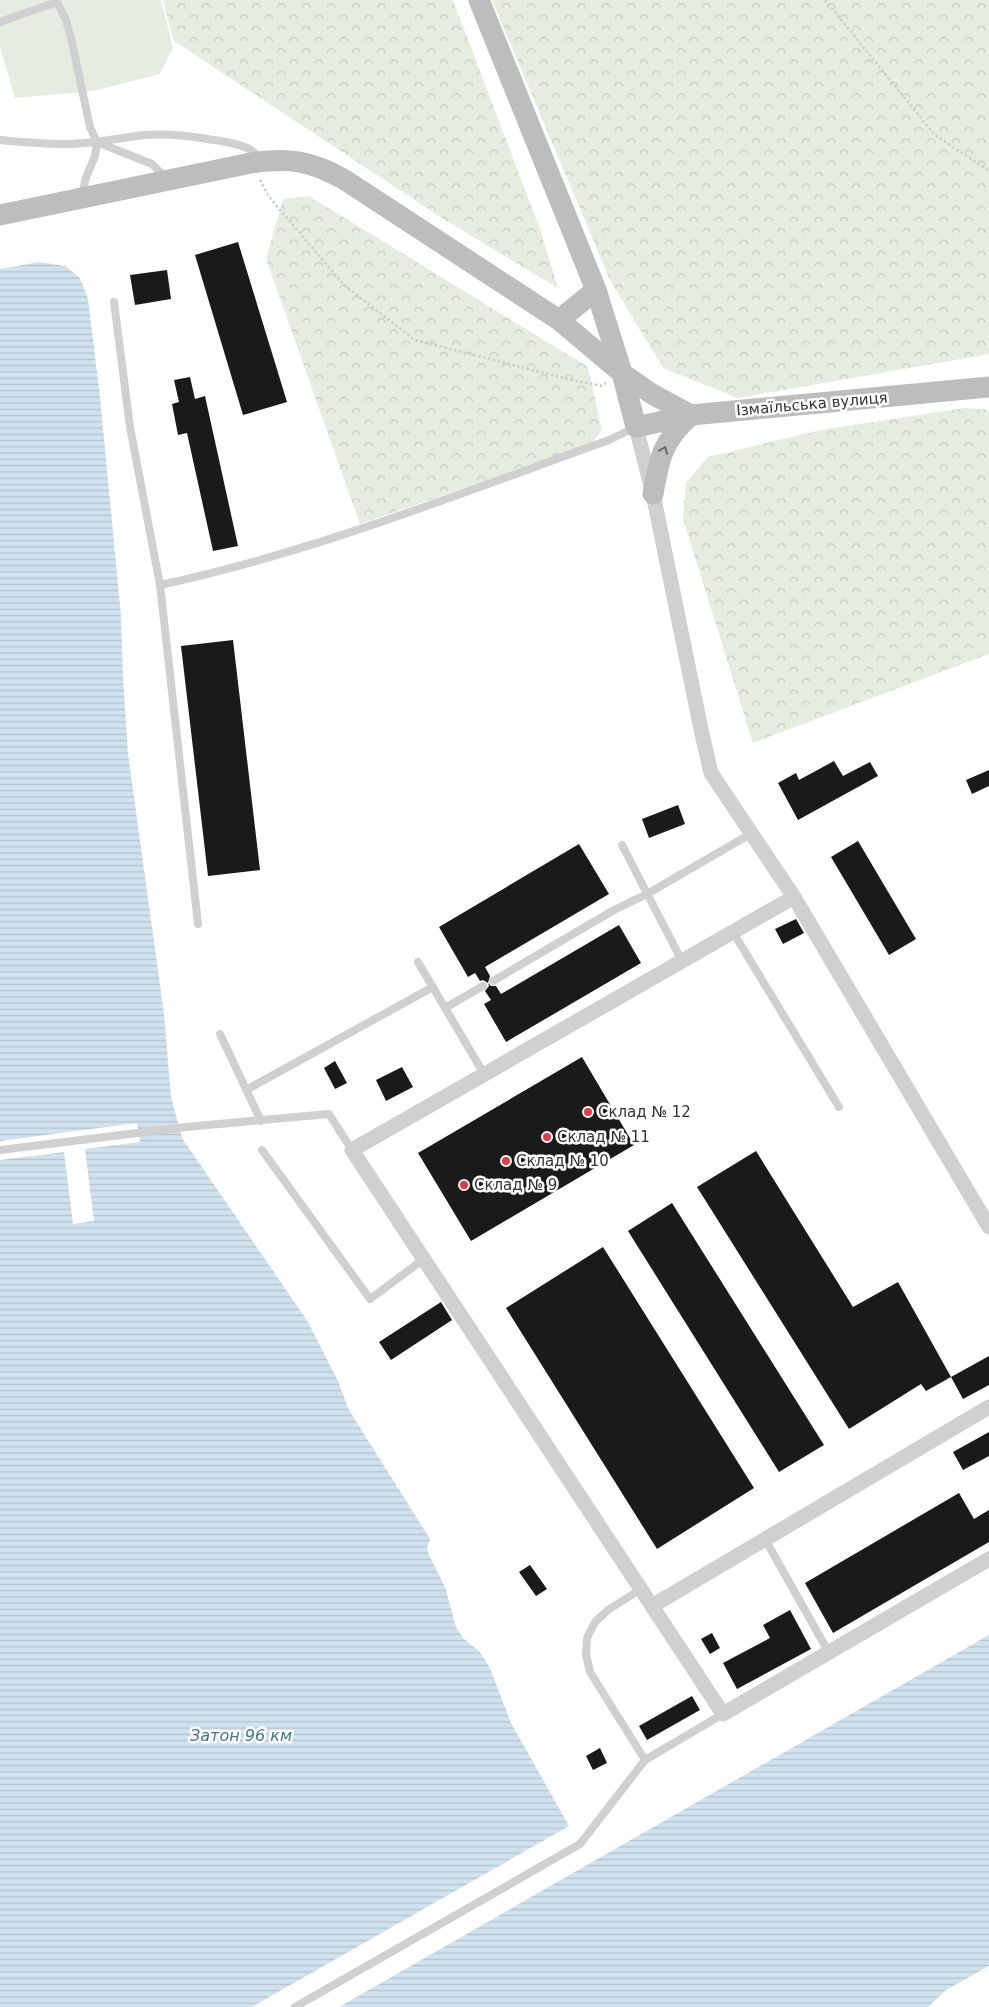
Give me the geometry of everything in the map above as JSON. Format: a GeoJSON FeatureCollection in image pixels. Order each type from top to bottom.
{"type":"FeatureCollection","features":[{"type":"Feature","properties":{"kind":"street"},"geometry":{"type":"LineString","coordinates":[[479,0],[596,290],[622,373],[653,494],[711,773],[794,897],[989,1227]]}},
{"type":"Feature","properties":{"kind":"street"},"geometry":{"type":"LineString","coordinates":[[0,215],[257,162],[301,161],[318,166],[335,174],[559,320],[622,373],[652,394],[691,415],[676,428],[664,446],[656,471],[653,494]]}},
{"type":"Feature","properties":{"kind":"street"},"geometry":{"type":"LineString","coordinates":[[559,320],[596,290]]}},
{"type":"Feature","properties":{"kind":"street","name":"Ізмаїльська вулиця"},"geometry":{"type":"LineString","coordinates":[[636,427],[691,415],[989,387]]}},
{"type":"Feature","properties":{"kind":"street"},"geometry":{"type":"LineString","coordinates":[[794,897],[352,1150],[723,1714],[989,1560]]}},
{"type":"Feature","properties":{"kind":"street"},"geometry":{"type":"LineString","coordinates":[[652,1606],[989,1407]]}},
{"type":"Feature","properties":{"kind":"lane"},"geometry":{"type":"LineString","coordinates":[[0,22],[56,1],[66,20],[90,127],[97,142],[95,156],[83,190],[83,198]]}},
{"type":"Feature","properties":{"kind":"lane"},"geometry":{"type":"LineString","coordinates":[[0,140],[65,144],[97,142],[146,135],[199,137],[238,144],[251,149],[257,162]]}},
{"type":"Feature","properties":{"kind":"lane"},"geometry":{"type":"LineString","coordinates":[[97,142],[152,164],[168,180]]}},
{"type":"Feature","properties":{"kind":"lane"},"geometry":{"type":"LineString","coordinates":[[114,302],[130,426],[160,584],[198,924]]}},
{"type":"Feature","properties":{"kind":"lane"},"geometry":{"type":"LineString","coordinates":[[160,584],[220,572],[344,535],[609,440],[636,427]]}},
{"type":"Feature","properties":{"kind":"lane"},"geometry":{"type":"LineString","coordinates":[[493,981],[614,910],[647,894],[752,833]]}},
{"type":"Feature","properties":{"kind":"lane"},"geometry":{"type":"LineString","coordinates":[[622,845],[682,961]]}},
{"type":"Feature","properties":{"kind":"lane"},"geometry":{"type":"LineString","coordinates":[[733,932],[839,1107]]}},
{"type":"Feature","properties":{"kind":"lane"},"geometry":{"type":"LineString","coordinates":[[418,962],[484,1074]]}},
{"type":"Feature","properties":{"kind":"lane"},"geometry":{"type":"LineString","coordinates":[[445,1008],[483,986]]}},
{"type":"Feature","properties":{"kind":"lane"},"geometry":{"type":"LineString","coordinates":[[246,1090],[432,987]]}},
{"type":"Feature","properties":{"kind":"lane"},"geometry":{"type":"LineString","coordinates":[[220,1034],[261,1120]]}},
{"type":"Feature","properties":{"kind":"lane"},"geometry":{"type":"LineString","coordinates":[[0,1150],[186,1127],[329,1114],[352,1150]]}},
{"type":"Feature","properties":{"kind":"lane"},"geometry":{"type":"LineString","coordinates":[[262,1150],[370,1299],[424,1259]]}},
{"type":"Feature","properties":{"kind":"lane"},"geometry":{"type":"LineString","coordinates":[[765,1539],[829,1653]]}},
{"type":"Feature","properties":{"kind":"lane"},"geometry":{"type":"LineString","coordinates":[[641,1589],[608,1610],[595,1622],[587,1638],[586,1655],[590,1672],[644,1760]]}},
{"type":"Feature","properties":{"kind":"lane"},"geometry":{"type":"LineString","coordinates":[[295,2007],[580,1844],[644,1760],[723,1714]]}},
{"type":"Feature","properties":{"kind":"path"},"geometry":{"type":"LineString","coordinates":[[825,0],[934,134],[989,171]]}},
{"type":"Feature","properties":{"kind":"path"},"geometry":{"type":"LineString","coordinates":[[257,162],[269,197],[345,286],[415,340],[602,386],[622,373]]}},
{"type":"Feature","properties":{"kind":"green space"},"geometry":{"type":"Polygon","coordinates":[[[0,0],[161,0],[173,48],[160,74],[93,91],[15,98],[0,47],[0,0]]]}},
{"type":"Feature","properties":{"kind":"green space"},"geometry":{"type":"Polygon","coordinates":[[[163,0],[453,0],[540,229],[558,288],[445,220],[174,41],[163,0]]]}},
{"type":"Feature","properties":{"kind":"green space"},"geometry":{"type":"Polygon","coordinates":[[[492,0],[989,0],[989,354],[738,398],[663,368],[610,280],[492,0]]]}},
{"type":"Feature","properties":{"kind":"green space"},"geometry":{"type":"Polygon","coordinates":[[[309,196],[588,367],[602,430],[591,444],[360,524],[266,259],[283,199],[309,196]]]}},
{"type":"Feature","properties":{"kind":"green space"},"geometry":{"type":"Polygon","coordinates":[[[965,408],[989,410],[989,654],[753,743],[683,519],[686,483],[708,457],[821,430],[965,408]]]}},
{"type":"Feature","properties":{"kind":"water","name":"Затон 96 км"},"geometry":{"type":"Polygon","coordinates":[[[39,262],[65,266],[80,278],[88,299],[100,397],[121,616],[128,754],[164,1014],[171,1097],[182,1138],[308,1322],[338,1381],[349,1410],[430,1539],[427,1547],[429,1555],[445,1587],[456,1627],[463,1638],[479,1651],[490,1668],[511,1723],[569,1826],[252,2007],[0,2007],[0,269],[39,262]]]}},
{"type":"Feature","properties":{"kind":"water"},"geometry":{"type":"Polygon","coordinates":[[[989,1635],[989,1966],[946,1990],[928,2007],[339,2007],[989,1635]]]}},
{"type":"Feature","properties":{"kind":"pier"},"geometry":{"type":"Polygon","coordinates":[[[137,1123],[140,1142],[85,1149],[94,1221],[73,1224],[64,1152],[0,1160],[0,1141],[137,1123]]]}},
{"type":"Feature","properties":{"kind":"building"},"geometry":{"type":"Polygon","coordinates":[[[238,242],[287,402],[243,415],[195,255],[238,242]]]}},
{"type":"Feature","properties":{"kind":"building"},"geometry":{"type":"Polygon","coordinates":[[[167,270],[171,299],[135,305],[130,275],[167,270]]]}},
{"type":"Feature","properties":{"kind":"building"},"geometry":{"type":"Polygon","coordinates":[[[190,377],[195,399],[205,396],[238,546],[213,551],[187,433],[178,435],[172,404],[179,402],[174,380],[190,377]]]}},
{"type":"Feature","properties":{"kind":"building"},"geometry":{"type":"Polygon","coordinates":[[[233,640],[260,870],[208,876],[181,646],[233,640]]]}},
{"type":"Feature","properties":{"kind":"building"},"geometry":{"type":"Polygon","coordinates":[[[834,761],[843,776],[870,762],[878,776],[798,820],[778,783],[796,773],[799,780],[834,761]]]}},
{"type":"Feature","properties":{"kind":"building"},"geometry":{"type":"Polygon","coordinates":[[[989,770],[989,786],[972,794],[966,780],[989,770]]]}},
{"type":"Feature","properties":{"kind":"building"},"geometry":{"type":"Polygon","coordinates":[[[678,805],[685,824],[649,838],[642,819],[678,805]]]}},
{"type":"Feature","properties":{"kind":"building"},"geometry":{"type":"Polygon","coordinates":[[[858,841],[916,939],[889,955],[831,857],[858,841]]]}},
{"type":"Feature","properties":{"kind":"building"},"geometry":{"type":"Polygon","coordinates":[[[579,844],[609,894],[485,967],[490,976],[488,983],[483,980],[480,981],[475,973],[468,977],[439,927],[579,844]]]}},
{"type":"Feature","properties":{"kind":"building"},"geometry":{"type":"Polygon","coordinates":[[[796,919],[804,933],[783,944],[775,929],[796,919]]]}},
{"type":"Feature","properties":{"kind":"building"},"geometry":{"type":"Polygon","coordinates":[[[619,925],[641,963],[506,1042],[484,1004],[491,1000],[485,991],[489,986],[488,983],[491,986],[496,986],[501,994],[619,925]]]}},
{"type":"Feature","properties":{"kind":"building"},"geometry":{"type":"Polygon","coordinates":[[[582,1057],[634,1145],[471,1241],[418,1153],[582,1057]]]}},
{"type":"Feature","properties":{"kind":"building"},"geometry":{"type":"Polygon","coordinates":[[[335,1061],[347,1083],[335,1089],[324,1068],[335,1061]]]}},
{"type":"Feature","properties":{"kind":"building"},"geometry":{"type":"Polygon","coordinates":[[[402,1067],[413,1087],[386,1101],[376,1080],[402,1067]]]}},
{"type":"Feature","properties":{"kind":"building"},"geometry":{"type":"Polygon","coordinates":[[[756,1151],[853,1307],[898,1282],[951,1377],[926,1391],[921,1384],[849,1429],[697,1187],[756,1151]]]}},
{"type":"Feature","properties":{"kind":"building"},"geometry":{"type":"Polygon","coordinates":[[[672,1203],[824,1445],[779,1472],[628,1231],[672,1203]]]}},
{"type":"Feature","properties":{"kind":"building"},"geometry":{"type":"Polygon","coordinates":[[[603,1247],[754,1488],[657,1549],[506,1308],[603,1247]]]}},
{"type":"Feature","properties":{"kind":"building"},"geometry":{"type":"Polygon","coordinates":[[[441,1302],[452,1320],[391,1360],[379,1342],[441,1302]]]}},
{"type":"Feature","properties":{"kind":"building"},"geometry":{"type":"Polygon","coordinates":[[[989,1356],[989,1385],[963,1399],[951,1377],[989,1356]]]}},
{"type":"Feature","properties":{"kind":"building"},"geometry":{"type":"Polygon","coordinates":[[[989,1432],[989,1456],[963,1470],[953,1452],[989,1432]]]}},
{"type":"Feature","properties":{"kind":"building"},"geometry":{"type":"Polygon","coordinates":[[[959,1493],[974,1519],[989,1510],[989,1542],[833,1633],[805,1583],[959,1493]]]}},
{"type":"Feature","properties":{"kind":"building"},"geometry":{"type":"Polygon","coordinates":[[[530,1565],[547,1589],[536,1596],[519,1572],[530,1565]]]}},
{"type":"Feature","properties":{"kind":"building"},"geometry":{"type":"Polygon","coordinates":[[[790,1610],[811,1649],[737,1689],[723,1663],[770,1638],[763,1625],[790,1610]]]}},
{"type":"Feature","properties":{"kind":"building"},"geometry":{"type":"Polygon","coordinates":[[[712,1633],[720,1648],[710,1654],[701,1639],[712,1633]]]}},
{"type":"Feature","properties":{"kind":"building"},"geometry":{"type":"Polygon","coordinates":[[[692,1696],[700,1710],[647,1740],[639,1726],[692,1696]]]}},
{"type":"Feature","properties":{"kind":"building"},"geometry":{"type":"Polygon","coordinates":[[[600,1748],[607,1763],[593,1770],[586,1756],[600,1748]]]}},
{"type":"Feature","properties":{"kind":"place","name":"Склад № 12"},"geometry":{"type":"Point","coordinates":[588,1112]}},
{"type":"Feature","properties":{"kind":"place","name":"Склад № 11"},"geometry":{"type":"Point","coordinates":[547,1137]}},
{"type":"Feature","properties":{"kind":"place","name":"Склад № 10"},"geometry":{"type":"Point","coordinates":[506,1161]}},
{"type":"Feature","properties":{"kind":"place","name":"Склад № 9"},"geometry":{"type":"Point","coordinates":[464,1185]}}]}
